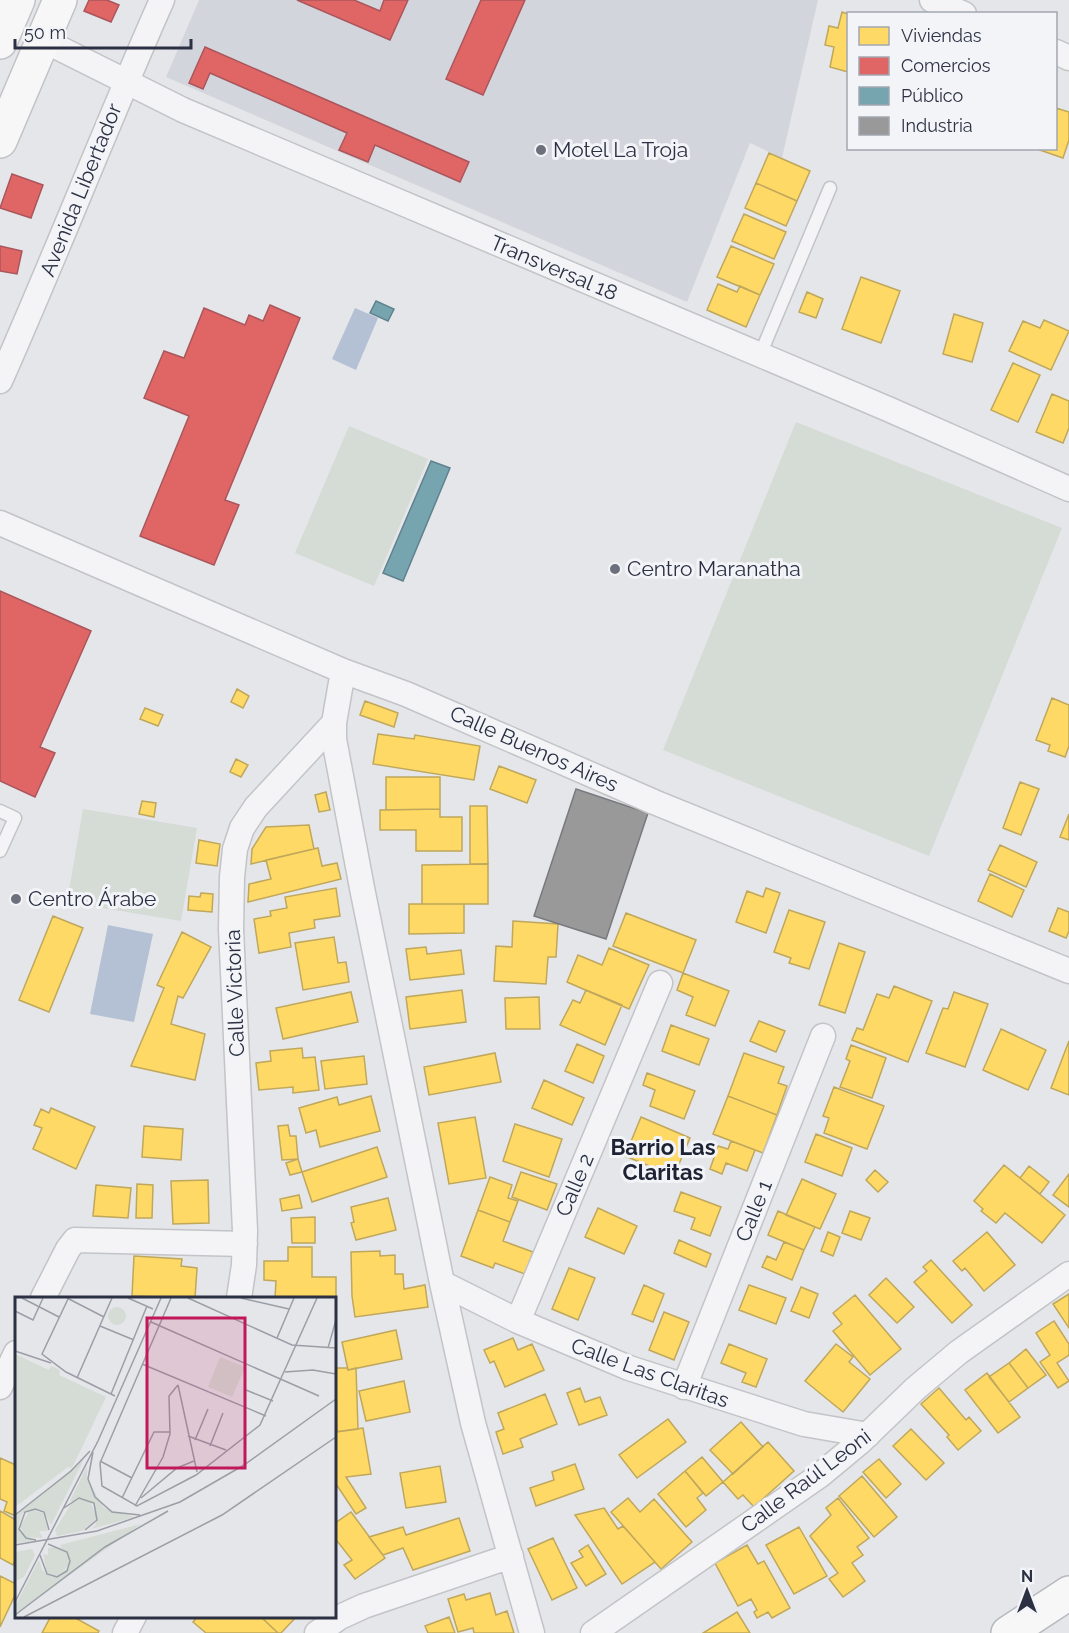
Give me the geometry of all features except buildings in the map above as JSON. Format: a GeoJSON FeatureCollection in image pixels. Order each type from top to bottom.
{"type":"FeatureCollection","features":[{"type":"Feature","properties":{"kind":"main road"},"geometry":{"type":"LineString","coordinates":[[0,141],[60,0]]}},
{"type":"Feature","properties":{"kind":"main road"},"geometry":{"type":"LineString","coordinates":[[9,22],[43,40]]}},
{"type":"Feature","properties":{"kind":"main road"},"geometry":{"type":"LineString","coordinates":[[1008,1633],[1069,1593]]}},
{"type":"Feature","properties":{"kind":"street","name":"Avenida Libertador"},"geometry":{"type":"LineString","coordinates":[[0,381],[162,0]]}},
{"type":"Feature","properties":{"kind":"street"},"geometry":{"type":"LineString","coordinates":[[932,0],[959,12]]}},
{"type":"Feature","properties":{"kind":"street","name":"Transversal 18"},"geometry":{"type":"LineString","coordinates":[[43,40],[183,110],[1069,489]]}},
{"type":"Feature","properties":{"kind":"street","name":"Calle Buenos Aires"},"geometry":{"type":"LineString","coordinates":[[0,523],[343,671],[406,694],[654,802],[1069,971]]}},
{"type":"Feature","properties":{"kind":"street"},"geometry":{"type":"LineString","coordinates":[[343,671],[334,723],[337,761],[442,1283],[473,1423],[532,1633]]}},
{"type":"Feature","properties":{"kind":"street","name":"Calle Victoria"},"geometry":{"type":"LineString","coordinates":[[239,1297],[245,1244],[231,929],[235,849],[242,828],[256,807],[334,723]]}},
{"type":"Feature","properties":{"kind":"street","name":"Calle 2"},"geometry":{"type":"LineString","coordinates":[[518,1321],[660,983]]}},
{"type":"Feature","properties":{"kind":"street","name":"Calle 1"},"geometry":{"type":"LineString","coordinates":[[684,1387],[823,1036]]}},
{"type":"Feature","properties":{"kind":"street"},"geometry":{"type":"LineString","coordinates":[[44,1297],[68,1249],[75,1240],[245,1244]]}},
{"type":"Feature","properties":{"kind":"street","name":"Calle Raúl Leoni"},"geometry":{"type":"LineString","coordinates":[[593,1633],[819,1476],[959,1352],[1069,1275]]}},
{"type":"Feature","properties":{"kind":"street","name":"Calle Las Claritas"},"geometry":{"type":"LineString","coordinates":[[442,1283],[518,1321],[629,1368],[804,1424],[868,1435]]}},
{"type":"Feature","properties":{"kind":"street"},"geometry":{"type":"LineString","coordinates":[[0,1387],[15,1355]]}},
{"type":"Feature","properties":{"kind":"street"},"geometry":{"type":"LineString","coordinates":[[317,1633],[340,1617],[364,1606],[511,1556]]}},
{"type":"Feature","properties":{"kind":"street"},"geometry":{"type":"LineString","coordinates":[[125,1633],[133,1618]]}},
{"type":"Feature","properties":{"kind":"lane"},"geometry":{"type":"LineString","coordinates":[[760,355],[830,188]]}},
{"type":"Feature","properties":{"kind":"lane"},"geometry":{"type":"LineString","coordinates":[[0,811],[15,818],[0,851]]}},
{"type":"Feature","properties":{"kind":"shaded area","name":"Motel La Troja"},"geometry":{"type":"Polygon","coordinates":[[[199,0],[818,0],[782,158],[750,143],[687,302],[166,77],[199,0]]]}},
{"type":"Feature","properties":{"kind":"shaded area"},"geometry":{"type":"Polygon","coordinates":[[[796,422],[1062,528],[929,856],[663,750],[796,422]]]}},
{"type":"Feature","properties":{"kind":"shaded area"},"geometry":{"type":"Polygon","coordinates":[[[349,426],[428,459],[374,586],[295,553],[349,426]]]}},
{"type":"Feature","properties":{"kind":"shaded area"},"geometry":{"type":"Polygon","coordinates":[[[83,809],[197,828],[181,921],[67,902],[83,809]]]}},
{"type":"Feature","properties":{"kind":"water"},"geometry":{"type":"Polygon","coordinates":[[[355,308],[378,318],[356,370],[332,359],[355,308]]]}},
{"type":"Feature","properties":{"kind":"water"},"geometry":{"type":"Polygon","coordinates":[[[108,925],[153,934],[134,1022],[90,1014],[108,925]]]}},
{"type":"Feature","properties":{"kind":"place","name":"Motel La Troja"},"geometry":{"type":"Point","coordinates":[541,150]}},
{"type":"Feature","properties":{"kind":"place","name":"Centro Maranatha"},"geometry":{"type":"Point","coordinates":[615,569]}},
{"type":"Feature","properties":{"kind":"place","name":"Centro Árabe"},"geometry":{"type":"Point","coordinates":[16,899]}},
{"type":"Feature","properties":{"kind":"district","name":"Barrio Las Claritas"},"geometry":{"type":"Point","coordinates":[663,1160]}}]}
